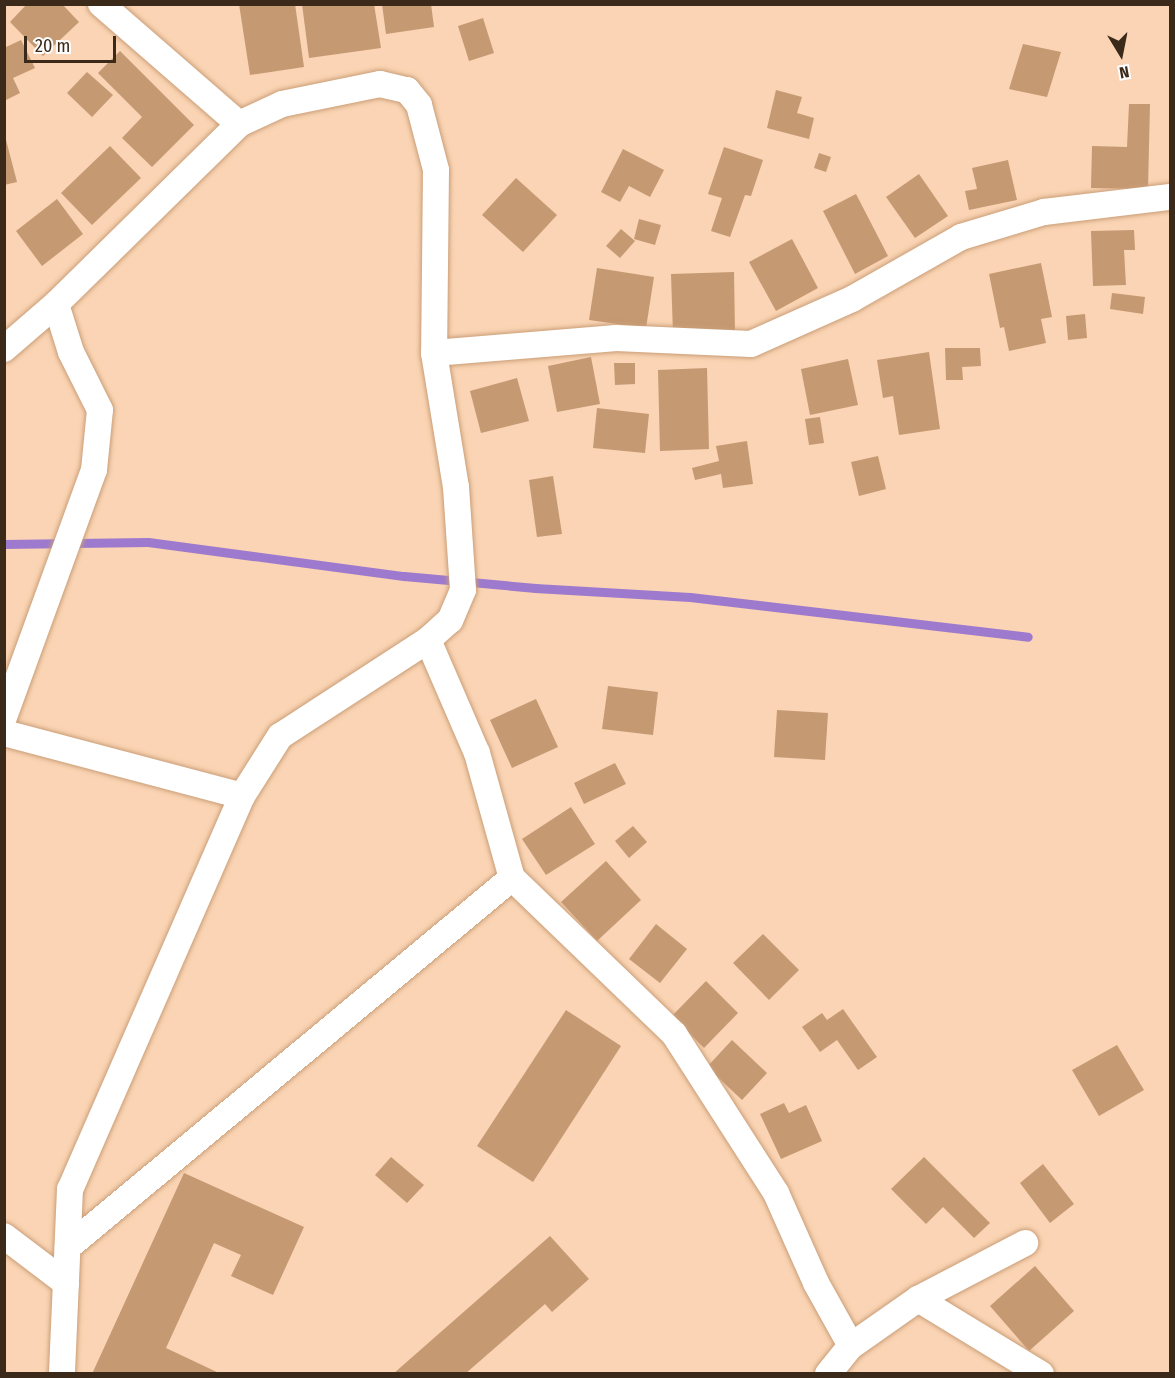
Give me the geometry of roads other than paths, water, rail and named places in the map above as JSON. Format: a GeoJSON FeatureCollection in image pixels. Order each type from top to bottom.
{"type":"FeatureCollection","features":[{"type":"Feature","properties":{"kind":"street"},"geometry":{"type":"LineString","coordinates":[[101,4],[238,124]]}},
{"type":"Feature","properties":{"kind":"street"},"geometry":{"type":"LineString","coordinates":[[4,349],[56,303],[238,124],[282,104],[380,84],[407,90],[419,105],[436,170],[434,353],[456,487],[463,590],[450,620],[428,640],[280,736],[242,796],[70,1189],[63,1374]]}},
{"type":"Feature","properties":{"kind":"street"},"geometry":{"type":"LineString","coordinates":[[434,353],[615,338],[751,344],[852,299],[961,237],[1044,212],[1170,197]]}},
{"type":"Feature","properties":{"kind":"street"},"geometry":{"type":"LineString","coordinates":[[4,717],[94,470],[100,410],[71,352],[56,303]]}},
{"type":"Feature","properties":{"kind":"street"},"geometry":{"type":"LineString","coordinates":[[428,640],[477,753],[512,878],[674,1034],[776,1193],[816,1284],[851,1346]]}},
{"type":"Feature","properties":{"kind":"street"},"geometry":{"type":"LineString","coordinates":[[4,733],[242,796]]}},
{"type":"Feature","properties":{"kind":"street"},"geometry":{"type":"LineString","coordinates":[[68,1247],[512,878]]}},
{"type":"Feature","properties":{"kind":"street"},"geometry":{"type":"LineString","coordinates":[[4,1236],[66,1283]]}},
{"type":"Feature","properties":{"kind":"street"},"geometry":{"type":"LineString","coordinates":[[828,1374],[851,1346],[918,1299],[1025,1243]]}},
{"type":"Feature","properties":{"kind":"street"},"geometry":{"type":"LineString","coordinates":[[918,1299],[1041,1374]]}},
{"type":"Feature","properties":{"kind":"waterway"},"geometry":{"type":"LineString","coordinates":[[4,544],[148,542],[404,576],[535,588],[690,597],[1028,637]]}}]}
